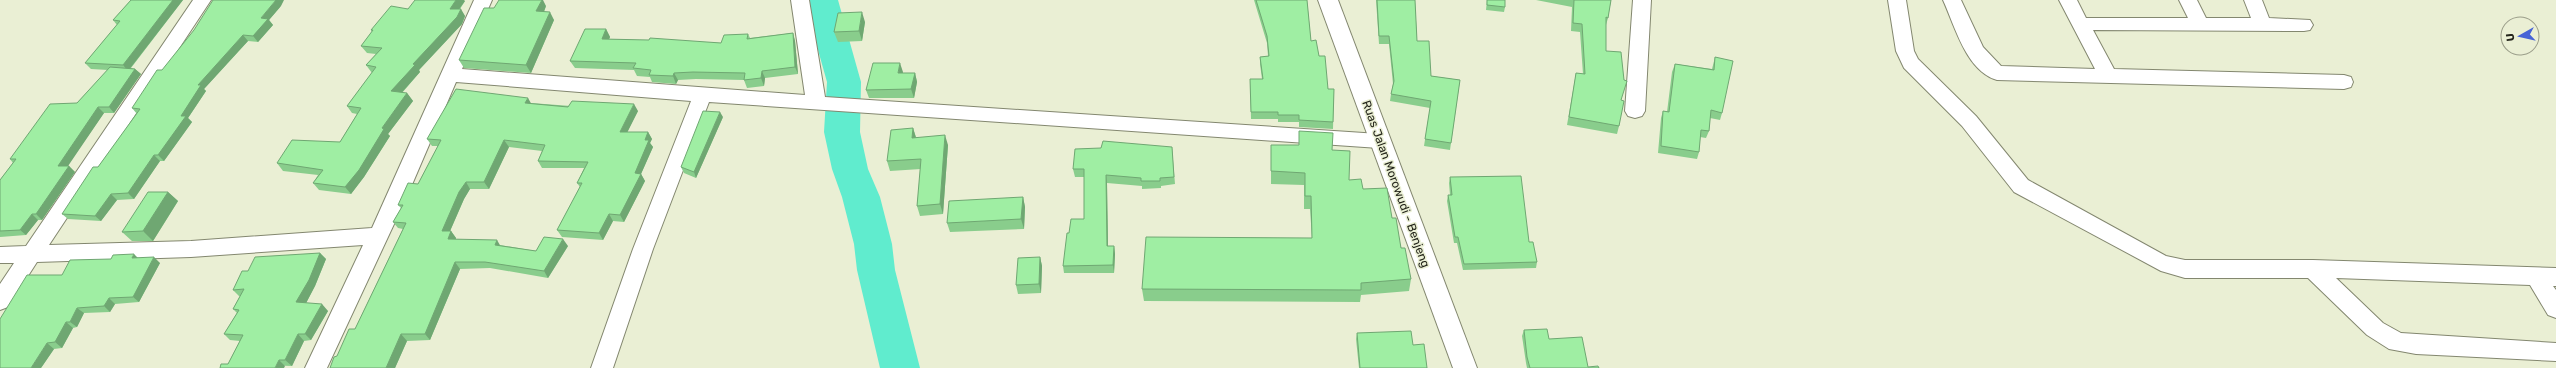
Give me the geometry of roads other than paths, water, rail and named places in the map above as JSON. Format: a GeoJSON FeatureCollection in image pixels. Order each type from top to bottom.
{"type":"FeatureCollection","features":[{"type":"Feature","properties":{"kind":"main road","name":"Ruas Jalan Morowudi - Benjeng"},"geometry":{"type":"LineString","coordinates":[[1328,0],[1465,368]]}},
{"type":"Feature","properties":{"kind":"street"},"geometry":{"type":"LineString","coordinates":[[0,301],[202,0]]}},
{"type":"Feature","properties":{"kind":"street"},"geometry":{"type":"LineString","coordinates":[[316,368],[378,236],[482,0]]}},
{"type":"Feature","properties":{"kind":"street"},"geometry":{"type":"LineString","coordinates":[[800,0],[816,103]]}},
{"type":"Feature","properties":{"kind":"street"},"geometry":{"type":"LineString","coordinates":[[1635,111],[1642,0]]}},
{"type":"Feature","properties":{"kind":"street"},"geometry":{"type":"LineString","coordinates":[[1897,0],[1905,51],[1911,63],[1969,121],[2021,186],[2161,263],[2174,268],[2313,269],[2546,276],[2556,309]]}},
{"type":"Feature","properties":{"kind":"street"},"geometry":{"type":"LineString","coordinates":[[1952,0],[1979,54],[1988,67],[1997,73],[2107,74],[2344,82]]}},
{"type":"Feature","properties":{"kind":"street"},"geometry":{"type":"LineString","coordinates":[[2068,0],[2107,74]]}},
{"type":"Feature","properties":{"kind":"street"},"geometry":{"type":"LineString","coordinates":[[2188,0],[2200,25]]}},
{"type":"Feature","properties":{"kind":"street"},"geometry":{"type":"LineString","coordinates":[[2253,0],[2263,25]]}},
{"type":"Feature","properties":{"kind":"street"},"geometry":{"type":"LineString","coordinates":[[2080,24],[2304,25]]}},
{"type":"Feature","properties":{"kind":"street"},"geometry":{"type":"LineString","coordinates":[[450,75],[816,103],[1380,141]]}},
{"type":"Feature","properties":{"kind":"street"},"geometry":{"type":"LineString","coordinates":[[602,368],[643,248],[703,94]]}},
{"type":"Feature","properties":{"kind":"street"},"geometry":{"type":"LineString","coordinates":[[0,255],[191,249],[378,236]]}},
{"type":"Feature","properties":{"kind":"street"},"geometry":{"type":"LineString","coordinates":[[2313,269],[2375,329],[2397,342],[2416,345],[2556,352]]}},
{"type":"Feature","properties":{"kind":"waterway"},"geometry":{"type":"LineString","coordinates":[[821,0],[844,82],[842,132],[850,169],[861,197],[873,244],[876,270],[900,368]]}}]}
